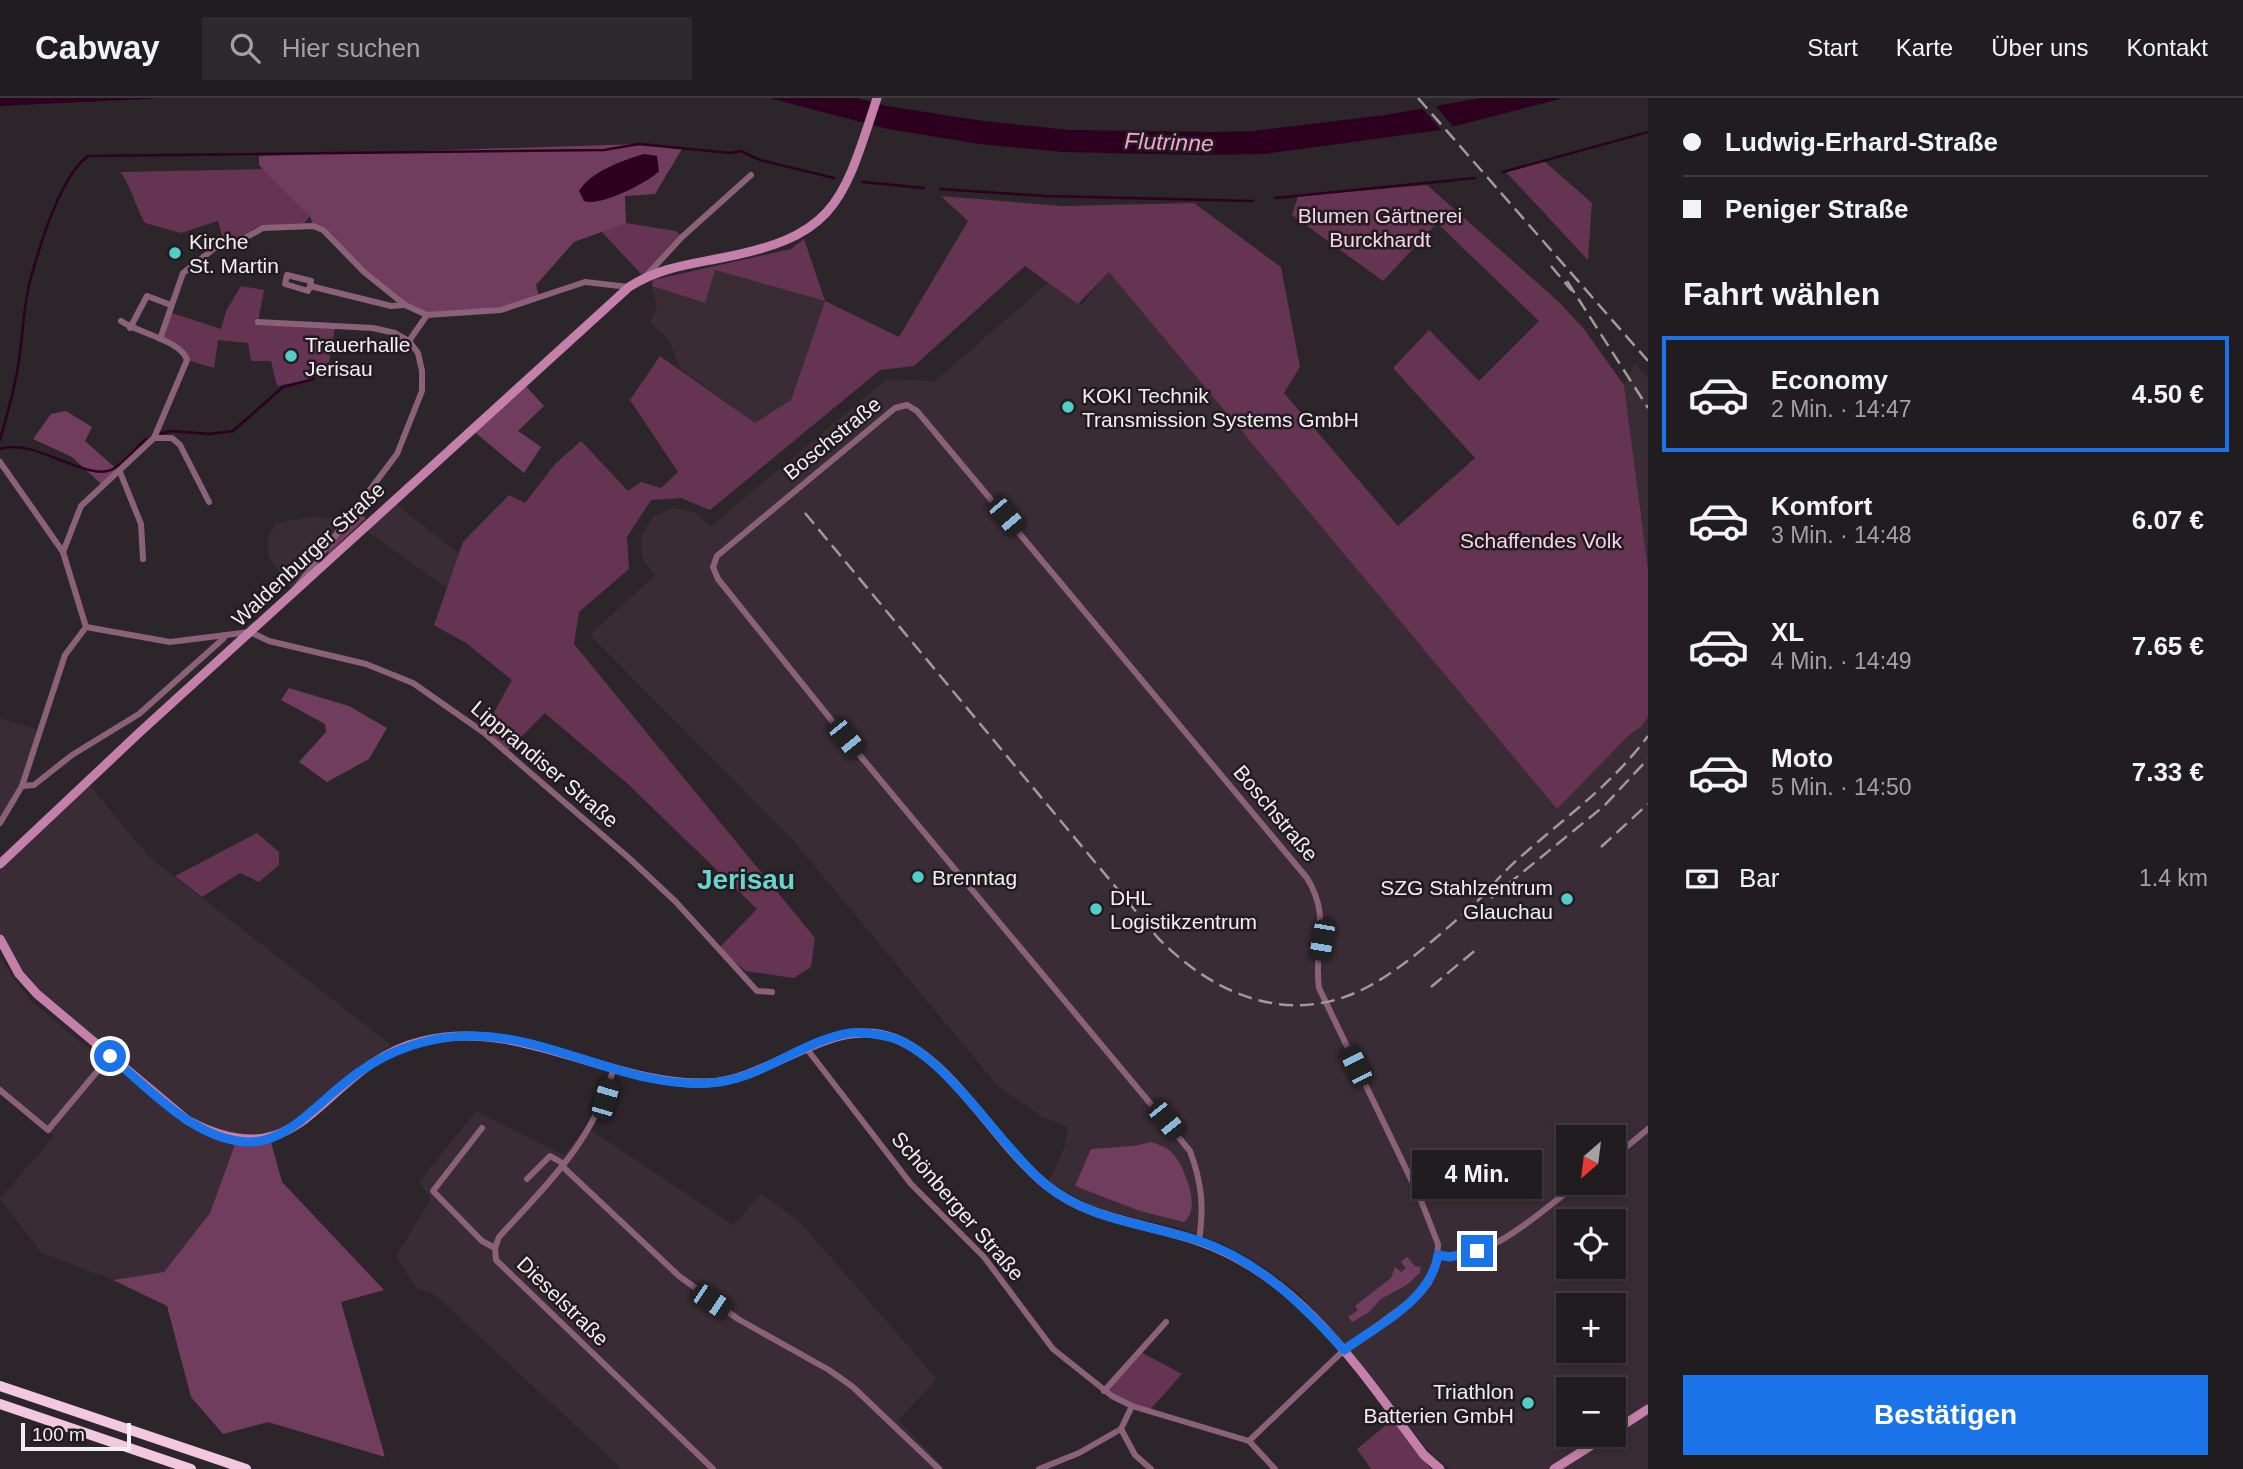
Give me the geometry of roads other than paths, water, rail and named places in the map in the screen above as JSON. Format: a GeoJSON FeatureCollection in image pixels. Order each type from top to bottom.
{"type":"FeatureCollection","features":[{"type":"Feature","properties":{"kind":"highway"},"geometry":{"type":"LineString","coordinates":[[0,1386],[246,1469]]}},
{"type":"Feature","properties":{"kind":"highway"},"geometry":{"type":"LineString","coordinates":[[0,1406],[191,1469]]}},
{"type":"Feature","properties":{"kind":"street","name":"Waldenburger Straße"},"geometry":{"type":"LineString","coordinates":[[644,277],[668,268],[760,251],[784,243],[808,230],[825,215],[841,194],[855,164],[877,98]]}},
{"type":"Feature","properties":{"kind":"street","name":"Waldenburger Straße"},"geometry":{"type":"LineString","coordinates":[[0,863],[294,591],[629,287],[644,277],[682,237],[751,175]]}},
{"type":"Feature","properties":{"kind":"street"},"geometry":{"type":"LineString","coordinates":[[245,238],[263,228],[313,226],[323,230],[364,272],[405,305],[427,315],[501,310],[585,282],[629,287]]}},
{"type":"Feature","properties":{"kind":"street"},"geometry":{"type":"LineString","coordinates":[[160,339],[183,273],[216,247]]}},
{"type":"Feature","properties":{"kind":"street"},"geometry":{"type":"LineString","coordinates":[[310,286],[391,306],[405,305]]}},
{"type":"Feature","properties":{"kind":"street"},"geometry":{"type":"LineString","coordinates":[[130,328],[147,296],[171,305]]}},
{"type":"Feature","properties":{"kind":"street"},"geometry":{"type":"LineString","coordinates":[[410,341],[427,315]]}},
{"type":"Feature","properties":{"kind":"street"},"geometry":{"type":"LineString","coordinates":[[63,552],[81,506],[154,438],[187,360],[178,347],[130,328],[121,321]]}},
{"type":"Feature","properties":{"kind":"street"},"geometry":{"type":"LineString","coordinates":[[258,322],[373,328],[410,341],[418,353],[422,371],[422,391],[412,423],[397,454],[299,580],[294,591]]}},
{"type":"Feature","properties":{"kind":"street","name":"Boschstraße"},"geometry":{"type":"LineString","coordinates":[[1199,1241],[1203,1212],[1201,1181],[1190,1151],[862,758],[718,579],[713,567],[717,556],[895,408],[907,405],[917,411],[1307,878],[1320,905],[1322,919],[1317,974],[1319,988],[1408,1171],[1438,1244],[1438,1255]]}},
{"type":"Feature","properties":{"kind":"street"},"geometry":{"type":"LineString","coordinates":[[154,438],[172,438],[180,445],[209,502]]}},
{"type":"Feature","properties":{"kind":"street"},"geometry":{"type":"LineString","coordinates":[[0,462],[63,552],[86,627]]}},
{"type":"Feature","properties":{"kind":"street"},"geometry":{"type":"LineString","coordinates":[[120,472],[141,524],[143,559]]}},
{"type":"Feature","properties":{"kind":"street"},"geometry":{"type":"LineString","coordinates":[[86,627],[170,642],[250,632]]}},
{"type":"Feature","properties":{"kind":"street"},"geometry":{"type":"LineString","coordinates":[[0,823],[22,786],[65,654],[86,627]]}},
{"type":"Feature","properties":{"kind":"street","name":"Lipprandiser Straße"},"geometry":{"type":"LineString","coordinates":[[250,632],[270,641],[366,664],[413,683],[437,698],[483,732],[629,858],[676,902],[757,991],[772,992]]}},
{"type":"Feature","properties":{"kind":"street"},"geometry":{"type":"LineString","coordinates":[[22,786],[34,785],[72,755],[139,714],[226,636]]}},
{"type":"Feature","properties":{"kind":"street"},"geometry":{"type":"LineString","coordinates":[[0,939],[19,974],[37,994],[110,1056],[187,1120],[210,1132],[240,1141],[272,1139],[295,1127],[355,1075],[376,1061],[421,1041],[467,1036],[511,1040],[677,1082],[710,1083],[746,1077],[852,1032],[889,1036],[916,1048],[1045,1185],[1074,1204],[1113,1219],[1199,1241],[1255,1267],[1280,1286],[1344,1350],[1424,1455],[1440,1469]]}},
{"type":"Feature","properties":{"kind":"street","name":"Schönberger Straße"},"geometry":{"type":"LineString","coordinates":[[807,1049],[911,1184],[984,1257],[1053,1349],[1104,1391],[1132,1406],[1249,1441]]}},
{"type":"Feature","properties":{"kind":"street"},"geometry":{"type":"LineString","coordinates":[[0,1090],[48,1130],[110,1056]]}},
{"type":"Feature","properties":{"kind":"street","name":"Dieselstraße"},"geometry":{"type":"LineString","coordinates":[[614,1067],[605,1099],[592,1126],[563,1165],[499,1237],[495,1248],[496,1260],[713,1469]]}},
{"type":"Feature","properties":{"kind":"street"},"geometry":{"type":"LineString","coordinates":[[482,1128],[433,1191],[482,1241],[495,1248]]}},
{"type":"Feature","properties":{"kind":"street"},"geometry":{"type":"LineString","coordinates":[[1626,1147],[1648,1129]]}},
{"type":"Feature","properties":{"kind":"street"},"geometry":{"type":"LineString","coordinates":[[527,1179],[550,1156],[563,1165],[679,1276],[738,1319],[829,1370],[853,1387],[939,1469]]}},
{"type":"Feature","properties":{"kind":"street"},"geometry":{"type":"LineString","coordinates":[[1275,1469],[1249,1441],[1344,1350],[1420,1294],[1433,1275],[1438,1255],[1465,1255],[1494,1243],[1562,1195]]}},
{"type":"Feature","properties":{"kind":"street"},"geometry":{"type":"LineString","coordinates":[[1104,1391],[1166,1322]]}},
{"type":"Feature","properties":{"kind":"street"},"geometry":{"type":"LineString","coordinates":[[1039,1469],[1079,1453],[1121,1429],[1132,1406]]}},
{"type":"Feature","properties":{"kind":"street"},"geometry":{"type":"LineString","coordinates":[[1626,1423],[1648,1409]]}},
{"type":"Feature","properties":{"kind":"street"},"geometry":{"type":"LineString","coordinates":[[1121,1429],[1135,1455],[1151,1469]]}},
{"type":"Feature","properties":{"kind":"street"},"geometry":{"type":"LineString","coordinates":[[1554,1469],[1589,1447]]}},
{"type":"Feature","properties":{"kind":"water"},"geometry":{"type":"Polygon","coordinates":[[[0,98],[165,98],[0,106],[0,98]]]}},
{"type":"Feature","properties":{"kind":"water","name":"Flutrinne"},"geometry":{"type":"Polygon","coordinates":[[[769,98],[857,98],[887,106],[983,121],[1070,130],[1216,132],[1253,131],[1385,115],[1481,98],[1564,98],[1440,130],[1264,154],[1197,155],[1063,152],[979,144],[888,129],[769,98]]]}},
{"type":"Feature","properties":{"kind":"water"},"geometry":{"type":"Polygon","coordinates":[[[644,154],[657,156],[659,171],[654,176],[612,197],[584,201],[579,191],[591,178],[617,163],[644,154]]]}},
{"type":"Feature","properties":{"kind":"waterway"},"geometry":{"type":"LineString","coordinates":[[1503,172],[1648,132]]}},
{"type":"Feature","properties":{"kind":"waterway"},"geometry":{"type":"LineString","coordinates":[[0,440],[20,353],[27,293],[39,250],[68,179],[88,156],[604,150],[639,144],[730,153],[741,151],[760,160],[834,178]]}},
{"type":"Feature","properties":{"kind":"waterway"},"geometry":{"type":"LineString","coordinates":[[1275,198],[1475,178]]}},
{"type":"Feature","properties":{"kind":"waterway"},"geometry":{"type":"LineString","coordinates":[[863,182],[924,188]]}},
{"type":"Feature","properties":{"kind":"waterway"},"geometry":{"type":"LineString","coordinates":[[940,189],[1045,196],[1253,201]]}},
{"type":"Feature","properties":{"kind":"waterway"},"geometry":{"type":"LineString","coordinates":[[159,434],[171,431],[210,434],[233,431],[283,387],[314,379]]}},
{"type":"Feature","properties":{"kind":"waterway"},"geometry":{"type":"LineString","coordinates":[[0,449],[28,449],[75,466],[102,472],[113,469],[146,439]]}},
{"type":"Feature","properties":{"kind":"railway"},"geometry":{"type":"LineString","coordinates":[[1418,98],[1648,361]]}},
{"type":"Feature","properties":{"kind":"railway"},"geometry":{"type":"LineString","coordinates":[[1551,266],[1572,291]]}},
{"type":"Feature","properties":{"kind":"railway"},"geometry":{"type":"LineString","coordinates":[[1567,281],[1648,408]]}},
{"type":"Feature","properties":{"kind":"railway"},"geometry":{"type":"LineString","coordinates":[[805,513],[1158,938],[1205,976],[1258,1000],[1286,1005],[1314,1004],[1343,997],[1373,984],[1399,968],[1469,909],[1517,860],[1586,801],[1618,771],[1648,736]]}},
{"type":"Feature","properties":{"kind":"railway"},"geometry":{"type":"LineString","coordinates":[[1491,898],[1604,806],[1648,759]]}},
{"type":"Feature","properties":{"kind":"railway"},"geometry":{"type":"LineString","coordinates":[[1601,847],[1648,804]]}},
{"type":"Feature","properties":{"kind":"railway"},"geometry":{"type":"LineString","coordinates":[[1431,987],[1478,948]]}},
{"type":"Feature","properties":{"kind":"place","name":"Kirche St. Martin"},"geometry":{"type":"Point","coordinates":[175,253]}},
{"type":"Feature","properties":{"kind":"place","name":"Trauerhalle Jerisau"},"geometry":{"type":"Point","coordinates":[291,356]}},
{"type":"Feature","properties":{"kind":"place","name":"KOKI Technik Transmission Systems GmbH"},"geometry":{"type":"Point","coordinates":[1068,407]}},
{"type":"Feature","properties":{"kind":"place","name":"Brenntag"},"geometry":{"type":"Point","coordinates":[918,877]}},
{"type":"Feature","properties":{"kind":"place","name":"SZG Stahlzentrum Glauchau"},"geometry":{"type":"Point","coordinates":[1567,899]}},
{"type":"Feature","properties":{"kind":"place","name":"DHL Logistikzentrum"},"geometry":{"type":"Point","coordinates":[1096,909]}},
{"type":"Feature","properties":{"kind":"place","name":"Triathlon Batterien GmbH"},"geometry":{"type":"Point","coordinates":[1528,1403]}},
{"type":"Feature","properties":{"kind":"district","name":"Jerisau"},"geometry":{"type":"Point","coordinates":[746,879]}},
{"type":"Feature","properties":{"kind":"park label","name":"Blumen Gärtnerei Burckhardt"},"geometry":{"type":"Point","coordinates":[1380,227]}},
{"type":"Feature","properties":{"kind":"park label","name":"Schaffendes Volk"},"geometry":{"type":"Point","coordinates":[1541,540]}}]}
